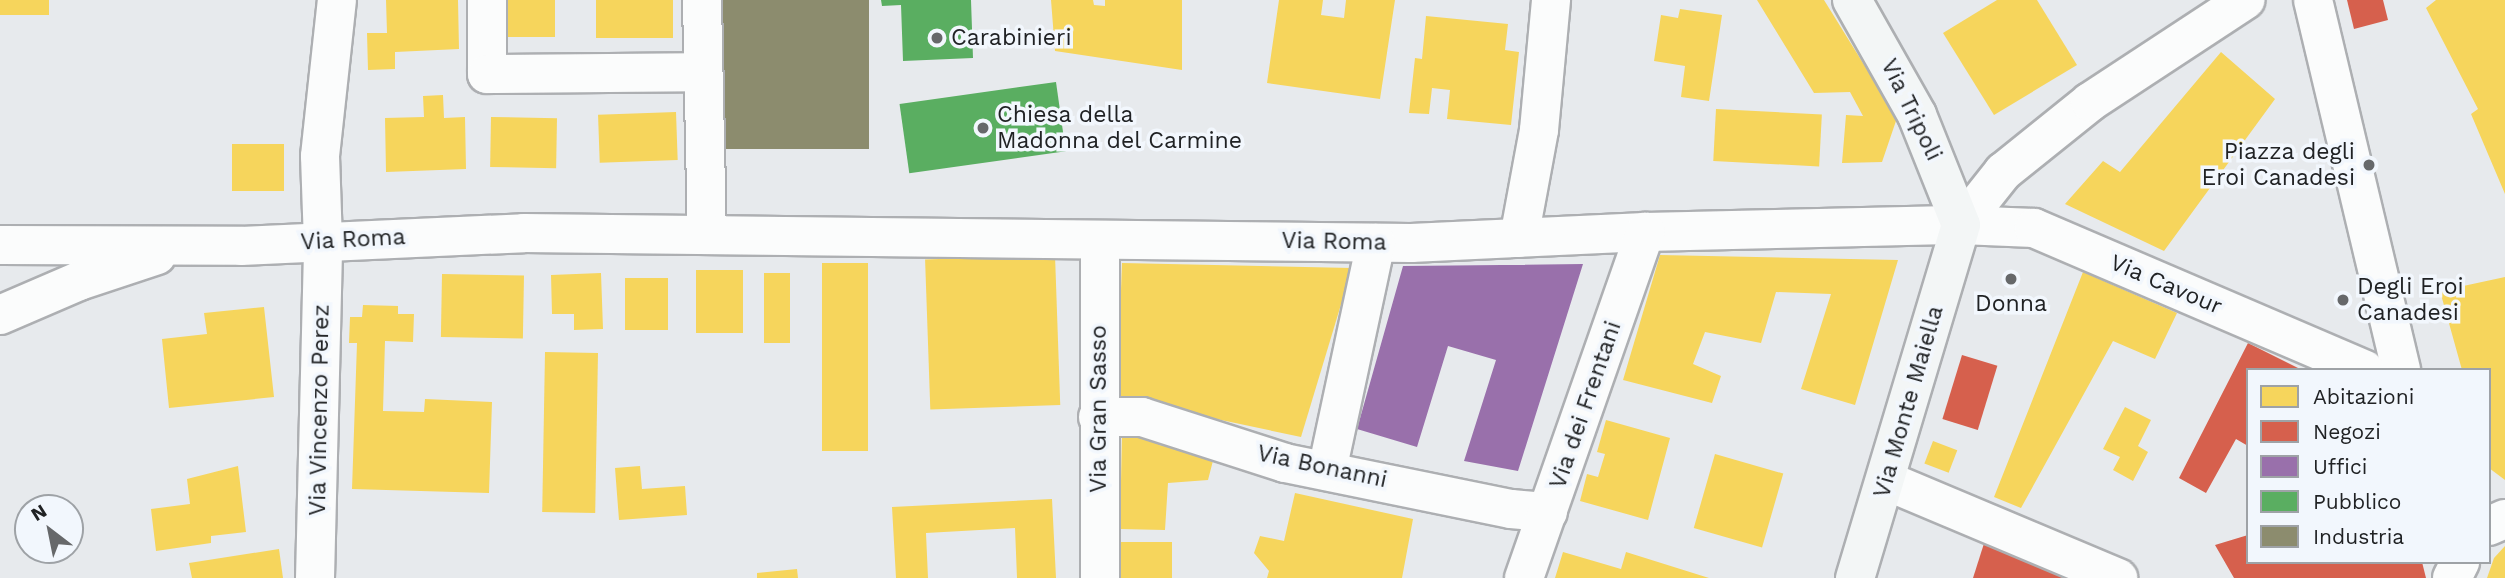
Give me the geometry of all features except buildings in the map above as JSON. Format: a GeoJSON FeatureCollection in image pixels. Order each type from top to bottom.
{"type":"FeatureCollection","features":[{"type":"Feature","properties":{"kind":"street","name":"Via Vincenzo Perez"},"geometry":{"type":"LineString","coordinates":[[315,578],[323,242],[320,156],[337,0]]}},
{"type":"Feature","properties":{"kind":"street"},"geometry":{"type":"LineString","coordinates":[[487,0],[487,74],[703,72]]}},
{"type":"Feature","properties":{"kind":"street"},"geometry":{"type":"LineString","coordinates":[[702,0],[707,233]]}},
{"type":"Feature","properties":{"kind":"street"},"geometry":{"type":"LineString","coordinates":[[1519,238],[1539,130],[1551,0]]}},
{"type":"Feature","properties":{"kind":"street","name":"Via Tripoli"},"geometry":{"type":"LineString","coordinates":[[1852,0],[1917,115],[1961,225]]}},
{"type":"Feature","properties":{"kind":"street"},"geometry":{"type":"LineString","coordinates":[[1961,225],[2003,172],[2090,102],[2245,0]]}},
{"type":"Feature","properties":{"kind":"street"},"geometry":{"type":"LineString","coordinates":[[2313,0],[2331,66],[2401,368]]}},
{"type":"Feature","properties":{"kind":"street","name":"Via Roma"},"geometry":{"type":"LineString","coordinates":[[0,245],[183,247],[524,233],[707,233],[1376,243],[1646,232],[1961,225]]}},
{"type":"Feature","properties":{"kind":"street","name":"Via Cavour"},"geometry":{"type":"LineString","coordinates":[[1961,225],[2034,229],[2360,368]]}},
{"type":"Feature","properties":{"kind":"street","name":"Via Monte Maiella"},"geometry":{"type":"LineString","coordinates":[[1855,578],[1887,481],[1961,225]]}},
{"type":"Feature","properties":{"kind":"street","name":"Via dei Frentani"},"geometry":{"type":"LineString","coordinates":[[1524,578],[1646,232]]}},
{"type":"Feature","properties":{"kind":"street","name":"Via Gran Sasso"},"geometry":{"type":"LineString","coordinates":[[1100,240],[1100,578]]}},
{"type":"Feature","properties":{"kind":"street"},"geometry":{"type":"LineString","coordinates":[[1327,471],[1376,243]]}},
{"type":"Feature","properties":{"kind":"street"},"geometry":{"type":"LineString","coordinates":[[0,315],[79,281],[183,247]]}},
{"type":"Feature","properties":{"kind":"street","name":"Via Bonanni"},"geometry":{"type":"LineString","coordinates":[[1098,417],[1142,417],[1285,463],[1548,512]]}},
{"type":"Feature","properties":{"kind":"street"},"geometry":{"type":"LineString","coordinates":[[1887,481],[2118,578]]}},
{"type":"Feature","properties":{"kind":"place","name":"Carabinieri"},"geometry":{"type":"Point","coordinates":[937,38]}},
{"type":"Feature","properties":{"kind":"place","name":"Chiesa della Madonna del Carmine"},"geometry":{"type":"Point","coordinates":[983,128]}},
{"type":"Feature","properties":{"kind":"place","name":"Piazza degli Eroi Canadesi"},"geometry":{"type":"Point","coordinates":[2369,165]}},
{"type":"Feature","properties":{"kind":"place","name":"Donna"},"geometry":{"type":"Point","coordinates":[2011,279]}},
{"type":"Feature","properties":{"kind":"place","name":"Degli Eroi Canadesi"},"geometry":{"type":"Point","coordinates":[2343,300]}}]}
